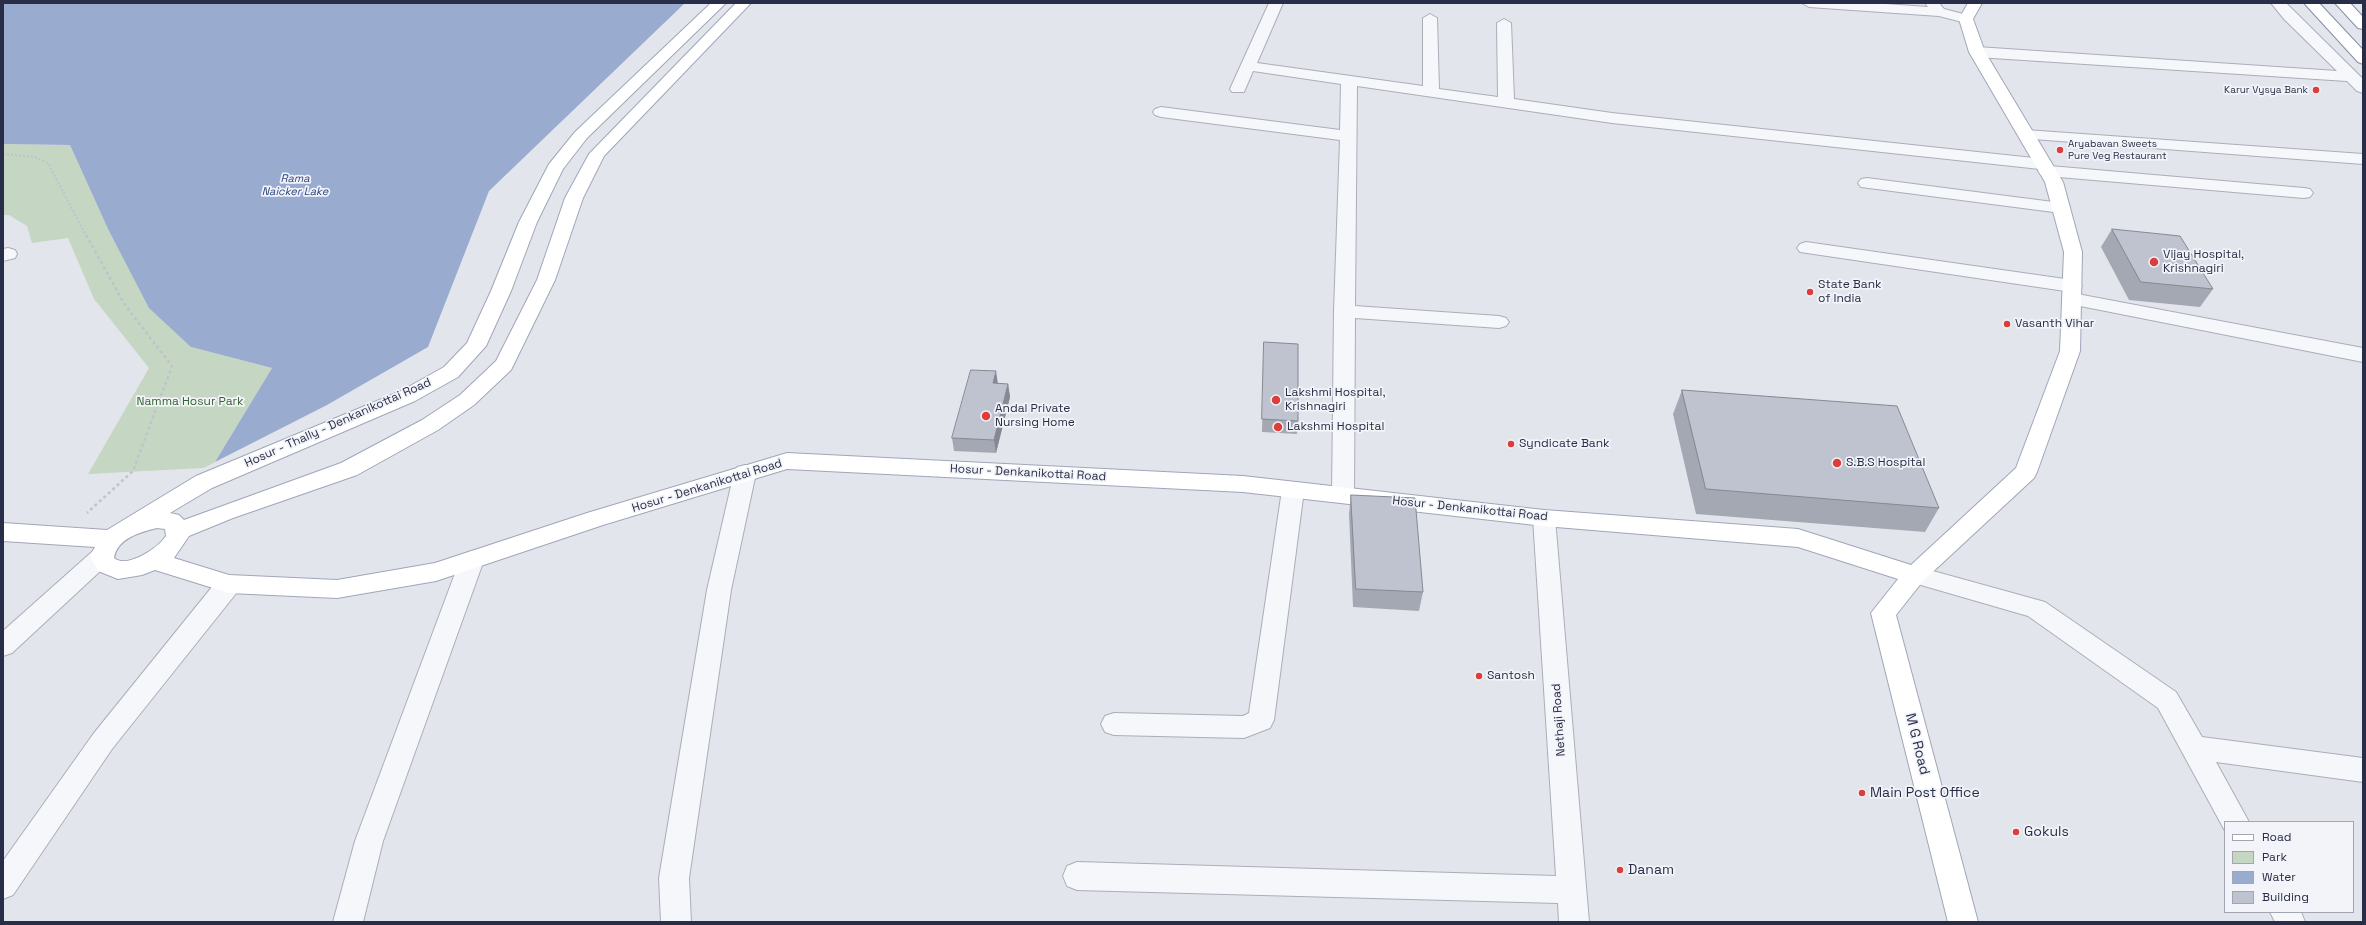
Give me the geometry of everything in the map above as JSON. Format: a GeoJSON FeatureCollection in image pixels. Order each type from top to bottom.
{"type":"FeatureCollection","features":[{"type":"Feature","properties":{"kind":"main road","name":"Hosur - Thally - Denkanikottai Road"},"geometry":{"type":"LineString","coordinates":[[134,525],[204,482],[408,396],[451,372],[476,346],[501,291],[528,222],[555,168],[581,135],[719,3]]}},
{"type":"Feature","properties":{"kind":"main road"},"geometry":{"type":"LineString","coordinates":[[179,531],[225,512],[349,469],[430,425],[467,400],[504,365],[546,280],[574,198],[598,154],[744,3]]}},
{"type":"Feature","properties":{"kind":"main road"},"geometry":{"type":"LineString","coordinates":[[2311,3],[2363,59]]}},
{"type":"Feature","properties":{"kind":"main road"},"geometry":{"type":"LineString","coordinates":[[2342,3],[2363,25]]}},
{"type":"Feature","properties":{"kind":"main road"},"geometry":{"type":"LineString","coordinates":[[1915,575],[2026,472],[2070,351],[2073,252],[2054,182],[1977,52],[1970,11]]}},
{"type":"Feature","properties":{"kind":"main road","name":"Hosur - Denkanikottai Road"},"geometry":{"type":"LineString","coordinates":[[154,561],[229,584],[337,589],[436,572],[786,461],[1243,484],[1544,518],[1798,538],[1915,575]]}},
{"type":"Feature","properties":{"kind":"main road"},"geometry":{"type":"LineString","coordinates":[[148,520],[170,520],[177,524],[179,531],[173,546],[154,561],[142,566],[118,570],[109,568],[103,563],[107,548],[134,525],[148,520]]}},
{"type":"Feature","properties":{"kind":"main road"},"geometry":{"type":"LineString","coordinates":[[3,532],[61,536],[107,548]]}},
{"type":"Feature","properties":{"kind":"main road","name":"M G Road"},"geometry":{"type":"LineString","coordinates":[[1915,575],[1883,614],[1963,922]]}},
{"type":"Feature","properties":{"kind":"street"},"geometry":{"type":"LineString","coordinates":[[1238,89],[1276,3]]}},
{"type":"Feature","properties":{"kind":"street"},"geometry":{"type":"LineString","coordinates":[[1809,3],[1935,8],[1970,11]]}},
{"type":"Feature","properties":{"kind":"street"},"geometry":{"type":"LineString","coordinates":[[2278,3],[2289,16],[2363,88]]}},
{"type":"Feature","properties":{"kind":"street"},"geometry":{"type":"LineString","coordinates":[[1430,18],[1431,92]]}},
{"type":"Feature","properties":{"kind":"street"},"geometry":{"type":"LineString","coordinates":[[1504,23],[1506,103]]}},
{"type":"Feature","properties":{"kind":"street"},"geometry":{"type":"LineString","coordinates":[[1977,52],[2351,77]]}},
{"type":"Feature","properties":{"kind":"street"},"geometry":{"type":"LineString","coordinates":[[1248,66],[1612,118],[2045,168],[2304,192]]}},
{"type":"Feature","properties":{"kind":"street"},"geometry":{"type":"LineString","coordinates":[[1343,495],[1344,311],[1349,81]]}},
{"type":"Feature","properties":{"kind":"street"},"geometry":{"type":"LineString","coordinates":[[1161,112],[1348,136]]}},
{"type":"Feature","properties":{"kind":"street"},"geometry":{"type":"LineString","coordinates":[[2026,135],[2363,159]]}},
{"type":"Feature","properties":{"kind":"street"},"geometry":{"type":"LineString","coordinates":[[1866,184],[2061,208]]}},
{"type":"Feature","properties":{"kind":"street"},"geometry":{"type":"LineString","coordinates":[[1806,248],[2072,293],[2363,355]]}},
{"type":"Feature","properties":{"kind":"street"},"geometry":{"type":"LineString","coordinates":[[1344,311],[1499,322]]}},
{"type":"Feature","properties":{"kind":"street"},"geometry":{"type":"LineString","coordinates":[[676,922],[674,878],[676,862],[719,590],[745,473]]}},
{"type":"Feature","properties":{"kind":"street"},"geometry":{"type":"LineString","coordinates":[[1114,724],[1244,727],[1261,720],[1293,490]]}},
{"type":"Feature","properties":{"kind":"street","name":"Nethaji Road"},"geometry":{"type":"LineString","coordinates":[[1544,518],[1574,922]]}},
{"type":"Feature","properties":{"kind":"street"},"geometry":{"type":"LineString","coordinates":[[3,646],[107,548]]}},
{"type":"Feature","properties":{"kind":"street"},"geometry":{"type":"LineString","coordinates":[[348,922],[369,841],[472,560]]}},
{"type":"Feature","properties":{"kind":"street"},"geometry":{"type":"LineString","coordinates":[[1915,575],[2036,609],[2167,700],[2234,821]]}},
{"type":"Feature","properties":{"kind":"street"},"geometry":{"type":"LineString","coordinates":[[3,884],[103,741],[229,584]]}},
{"type":"Feature","properties":{"kind":"street"},"geometry":{"type":"LineString","coordinates":[[2194,748],[2363,770]]}},
{"type":"Feature","properties":{"kind":"street"},"geometry":{"type":"LineString","coordinates":[[1077,876],[1572,890]]}},
{"type":"Feature","properties":{"kind":"street"},"geometry":{"type":"LineString","coordinates":[[2286,913],[2290,922]]}},
{"type":"Feature","properties":{"kind":"path"},"geometry":{"type":"LineString","coordinates":[[3,154],[35,157],[48,163],[109,280],[125,306],[172,366],[134,472],[61,536]]}},
{"type":"Feature","properties":{"kind":"green space","name":"Namma Hosur Park"},"geometry":{"type":"Polygon","coordinates":[[[3,144],[70,145],[108,229],[191,347],[272,368],[215,462],[204,468],[88,474],[149,368],[94,299],[68,238],[32,243],[27,226],[9,215],[3,215],[3,144]]]}},
{"type":"Feature","properties":{"kind":"water","name":"Rama Naicker Lake"},"geometry":{"type":"Polygon","coordinates":[[[3,3],[685,3],[489,191],[428,347],[327,405],[215,462],[272,368],[191,347],[149,308],[108,229],[70,145],[3,144],[3,3]]]}},
{"type":"Feature","properties":{"kind":"building"},"geometry":{"type":"Polygon","coordinates":[[[2112,229],[2180,236],[2213,289],[2141,282],[2112,229]]]}},
{"type":"Feature","properties":{"kind":"building"},"geometry":{"type":"Polygon","coordinates":[[[1264,342],[1298,344],[1298,421],[1262,419],[1264,342]]]}},
{"type":"Feature","properties":{"kind":"building"},"geometry":{"type":"Polygon","coordinates":[[[971,370],[996,371],[993,383],[1008,384],[994,440],[952,438],[971,370]]]}},
{"type":"Feature","properties":{"kind":"building"},"geometry":{"type":"Polygon","coordinates":[[[1682,390],[1897,406],[1939,508],[1706,489],[1682,390]]]}},
{"type":"Feature","properties":{"kind":"building"},"geometry":{"type":"Polygon","coordinates":[[[1351,495],[1415,498],[1423,592],[1356,589],[1351,495]]]}},
{"type":"Feature","properties":{"kind":"place","name":"Karur Vysya Bank"},"geometry":{"type":"Point","coordinates":[2316,90]}},
{"type":"Feature","properties":{"kind":"place","name":"Aryabavan Sweets Pure Veg Restaurant"},"geometry":{"type":"Point","coordinates":[2060,150]}},
{"type":"Feature","properties":{"kind":"place","name":"Vijay Hospital, Krishnagiri"},"geometry":{"type":"Point","coordinates":[2154,262]}},
{"type":"Feature","properties":{"kind":"place","name":"State Bank of India"},"geometry":{"type":"Point","coordinates":[1810,292]}},
{"type":"Feature","properties":{"kind":"place","name":"Vasanth Vihar"},"geometry":{"type":"Point","coordinates":[2007,324]}},
{"type":"Feature","properties":{"kind":"place","name":"Lakshmi Hospital, Krishnagiri"},"geometry":{"type":"Point","coordinates":[1276,400]}},
{"type":"Feature","properties":{"kind":"place","name":"Andal Private Nursing Home"},"geometry":{"type":"Point","coordinates":[986,416]}},
{"type":"Feature","properties":{"kind":"place","name":"Lakshmi Hospital"},"geometry":{"type":"Point","coordinates":[1278,427]}},
{"type":"Feature","properties":{"kind":"place","name":"Syndicate Bank"},"geometry":{"type":"Point","coordinates":[1511,444]}},
{"type":"Feature","properties":{"kind":"place","name":"S.B.S Hospital"},"geometry":{"type":"Point","coordinates":[1837,463]}},
{"type":"Feature","properties":{"kind":"place","name":"Santosh"},"geometry":{"type":"Point","coordinates":[1479,676]}},
{"type":"Feature","properties":{"kind":"place","name":"Main Post Office"},"geometry":{"type":"Point","coordinates":[1862,793]}},
{"type":"Feature","properties":{"kind":"place","name":"Gokuls"},"geometry":{"type":"Point","coordinates":[2016,832]}},
{"type":"Feature","properties":{"kind":"place","name":"Danam"},"geometry":{"type":"Point","coordinates":[1620,870]}}]}
